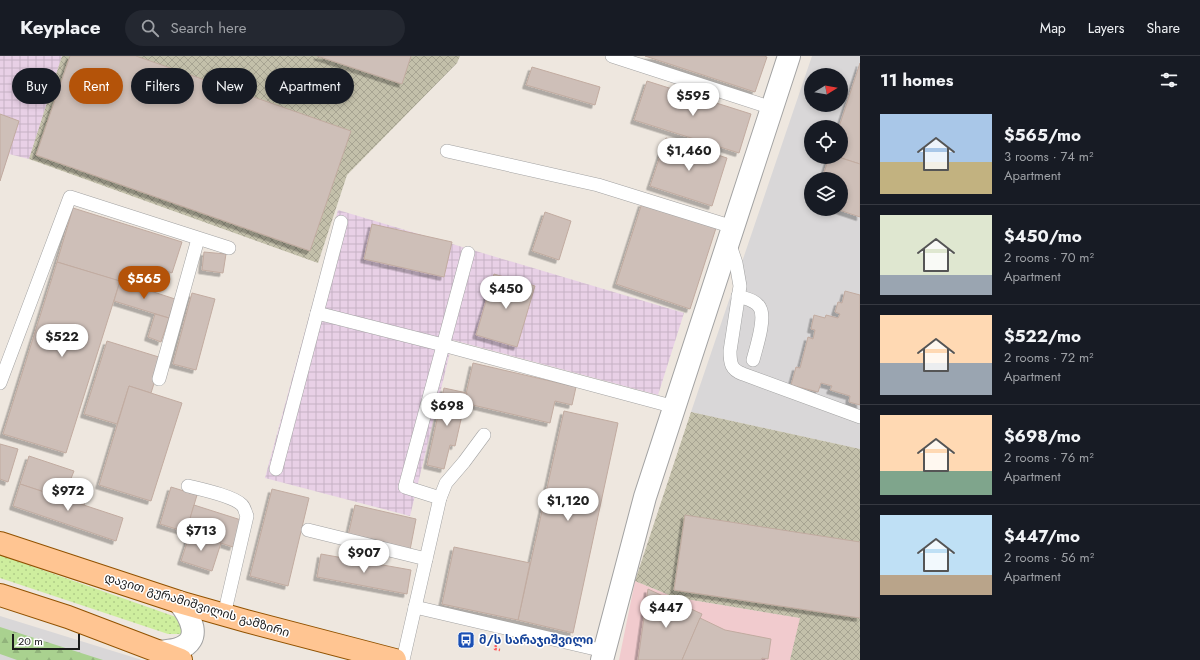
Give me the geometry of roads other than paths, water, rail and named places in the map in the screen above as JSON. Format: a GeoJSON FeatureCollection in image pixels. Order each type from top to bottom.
{"type":"FeatureCollection","features":[{"type":"Feature","properties":{"kind":"main road","name":"დავით გურამიშვილის გამზირი"},"geometry":{"type":"LineString","coordinates":[[0,543],[179,602],[395,660]]}},
{"type":"Feature","properties":{"kind":"main road"},"geometry":{"type":"LineString","coordinates":[[0,595],[68,617],[181,660]]}},
{"type":"Feature","properties":{"kind":"street"},"geometry":{"type":"LineString","coordinates":[[603,656],[645,496],[789,56]]}},
{"type":"Feature","properties":{"kind":"street"},"geometry":{"type":"LineString","coordinates":[[159,652],[177,649],[186,645],[193,632],[192,622],[187,612],[179,602]]}},
{"type":"Feature","properties":{"kind":"lane"},"geometry":{"type":"LineString","coordinates":[[612,56],[772,108]]}},
{"type":"Feature","properties":{"kind":"lane"},"geometry":{"type":"LineString","coordinates":[[448,151],[598,185],[731,233],[740,286],[730,351],[732,367],[736,372],[860,417]]}},
{"type":"Feature","properties":{"kind":"lane"},"geometry":{"type":"LineString","coordinates":[[0,383],[70,197],[229,248]]}},
{"type":"Feature","properties":{"kind":"lane"},"geometry":{"type":"LineString","coordinates":[[276,469],[341,222]]}},
{"type":"Feature","properties":{"kind":"lane"},"geometry":{"type":"LineString","coordinates":[[160,379],[198,239]]}},
{"type":"Feature","properties":{"kind":"lane"},"geometry":{"type":"LineString","coordinates":[[440,498],[405,488],[468,253]]}},
{"type":"Feature","properties":{"kind":"lane"},"geometry":{"type":"LineString","coordinates":[[738,296],[753,301],[760,307],[763,316],[753,360]]}},
{"type":"Feature","properties":{"kind":"lane"},"geometry":{"type":"LineString","coordinates":[[316,313],[443,345],[675,407]]}},
{"type":"Feature","properties":{"kind":"lane"},"geometry":{"type":"LineString","coordinates":[[403,660],[440,498],[446,483],[484,435]]}},
{"type":"Feature","properties":{"kind":"lane"},"geometry":{"type":"LineString","coordinates":[[188,486],[232,499],[241,503],[245,509],[246,516],[224,615]]}},
{"type":"Feature","properties":{"kind":"lane"},"geometry":{"type":"LineString","coordinates":[[308,530],[426,559]]}},
{"type":"Feature","properties":{"kind":"lane"},"geometry":{"type":"LineString","coordinates":[[415,607],[603,656]]}},
{"type":"Feature","properties":{"kind":"place","name":"მ/ს სარაჯიშვილი"},"geometry":{"type":"Point","coordinates":[466,640]}}]}
